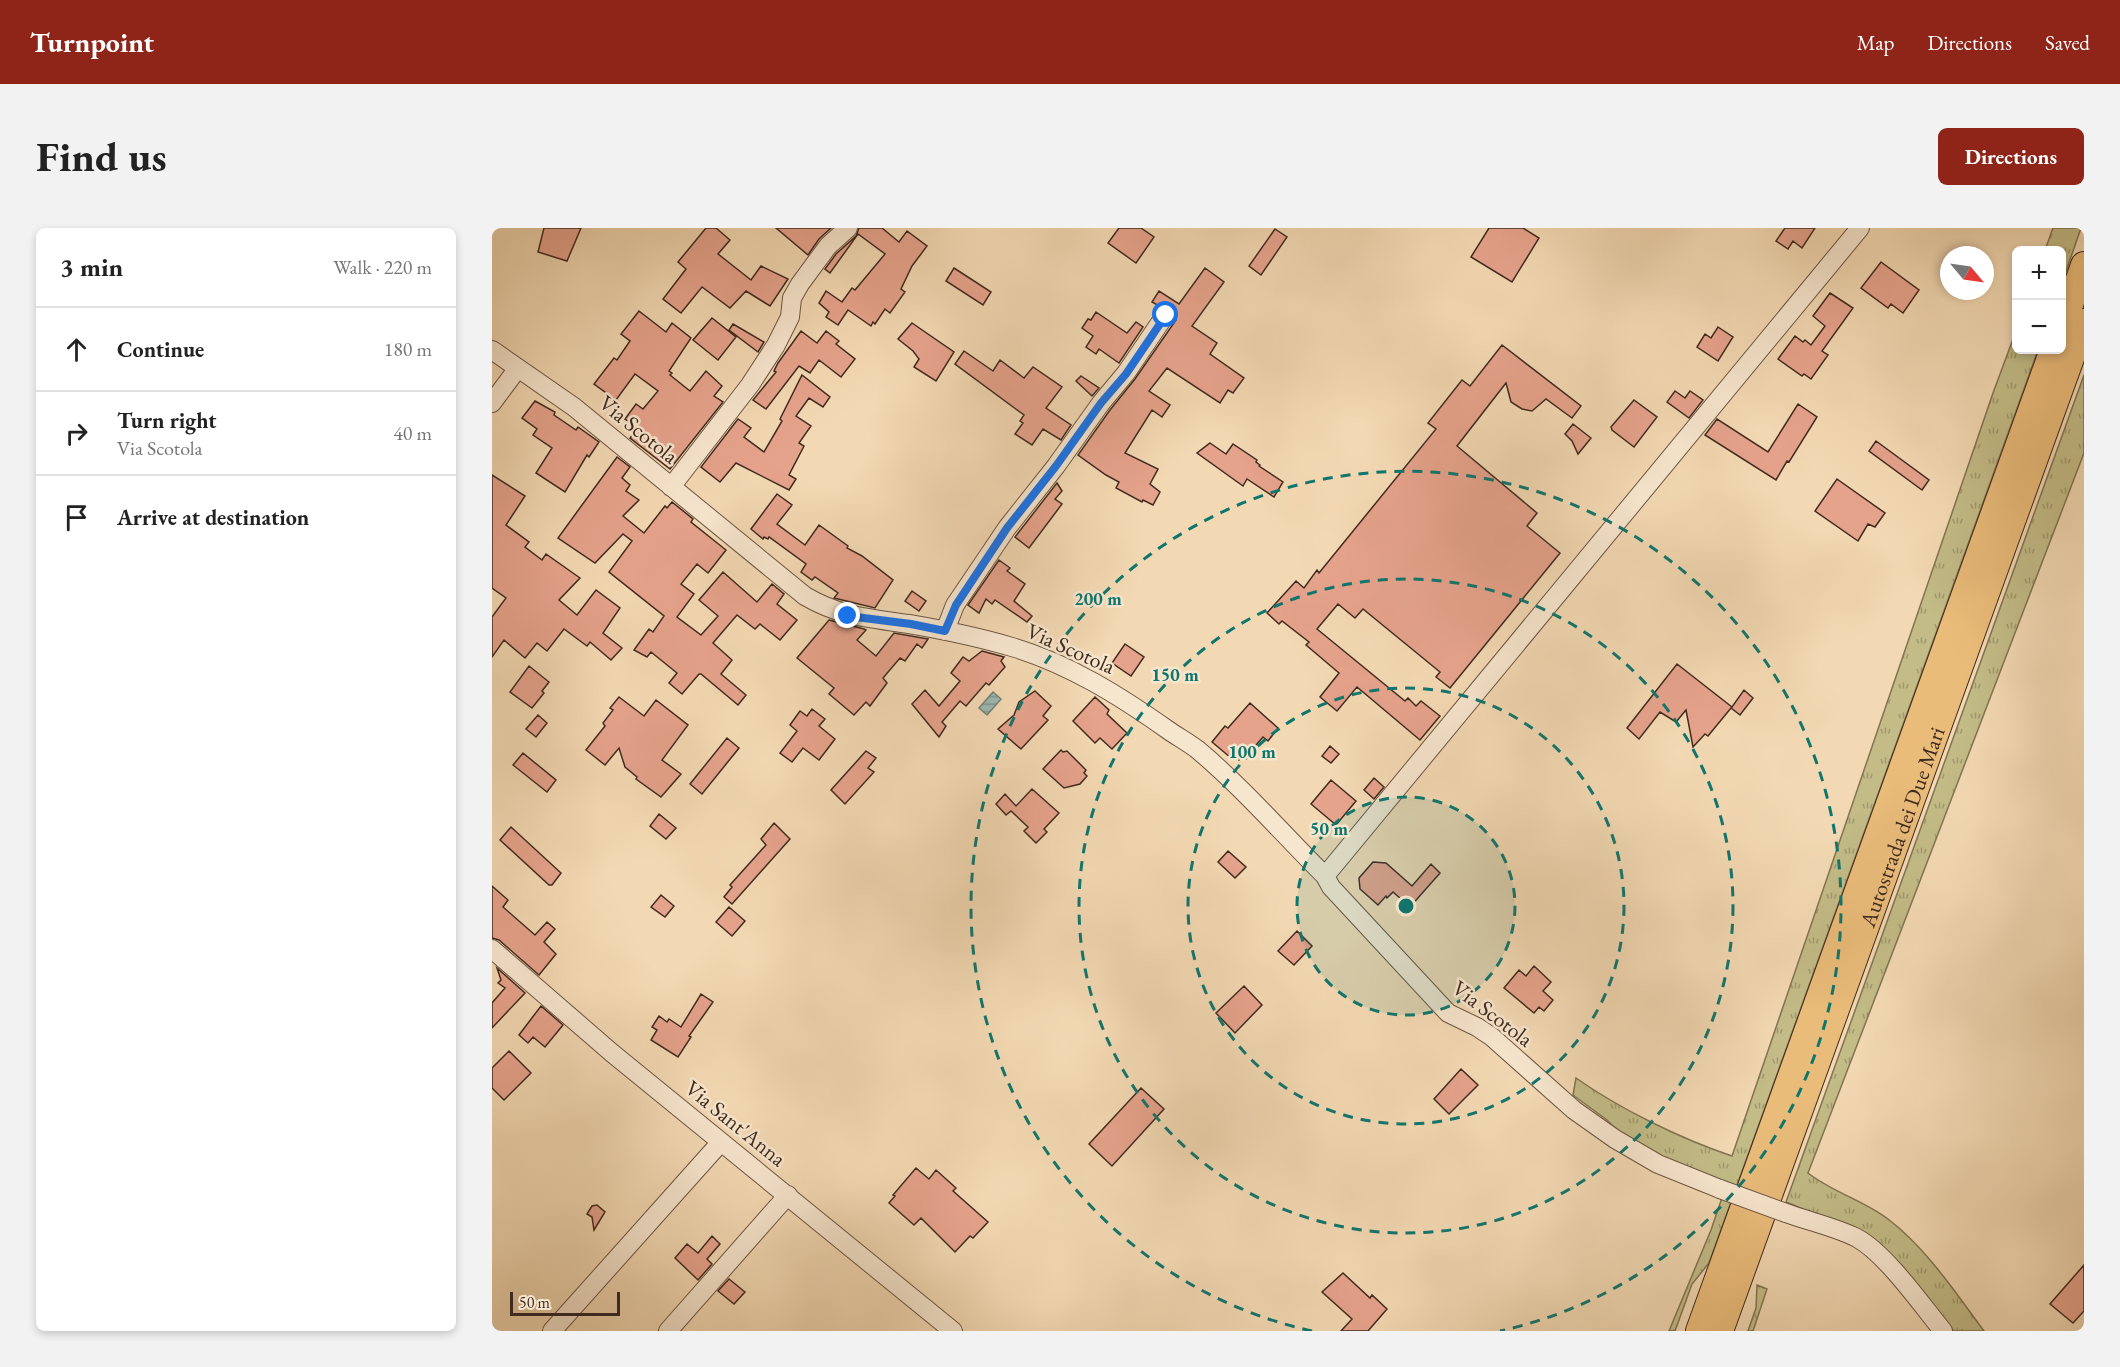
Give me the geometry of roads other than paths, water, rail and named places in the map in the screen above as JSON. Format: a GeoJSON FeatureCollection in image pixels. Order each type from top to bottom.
{"type":"FeatureCollection","features":[{"type":"Feature","properties":{"kind":"highway"},"geometry":{"type":"LineString","coordinates":[[2066,314],[2084,265]]}},
{"type":"Feature","properties":{"kind":"highway","name":"Autostrada dei Due Mari"},"geometry":{"type":"LineString","coordinates":[[1720,1331],[2084,322]]}},
{"type":"Feature","properties":{"kind":"highway","name":"Autostrada dei Due Mari"},"geometry":{"type":"LineString","coordinates":[[1699,1331],[2052,354]]}},
{"type":"Feature","properties":{"kind":"street"},"geometry":{"type":"LineString","coordinates":[[671,487],[750,385],[776,345],[790,317],[792,298],[809,270],[828,246],[848,228]]}},
{"type":"Feature","properties":{"kind":"street"},"geometry":{"type":"LineString","coordinates":[[1325,876],[1860,228]]}},
{"type":"Feature","properties":{"kind":"street"},"geometry":{"type":"LineString","coordinates":[[945,631],[956,605],[1007,528],[1056,466],[1101,403],[1126,374],[1166,315]]}},
{"type":"Feature","properties":{"kind":"street","name":"Via Scotola"},"geometry":{"type":"LineString","coordinates":[[492,350],[574,407],[805,596],[824,607],[848,616],[911,624],[984,639],[1036,654],[1097,683],[1144,713],[1197,749],[1230,780],[1325,876],[1331,887],[1448,1013],[1477,1027],[1574,1110],[1615,1139],[1658,1164],[1720,1189],[1857,1238],[1872,1249],[1904,1283],[1943,1331]]}},
{"type":"Feature","properties":{"kind":"street"},"geometry":{"type":"LineString","coordinates":[[492,403],[518,368]]}},
{"type":"Feature","properties":{"kind":"street","name":"Via Sant'Anna"},"geometry":{"type":"LineString","coordinates":[[492,950],[588,1033],[953,1331]]}},
{"type":"Feature","properties":{"kind":"street"},"geometry":{"type":"LineString","coordinates":[[552,1331],[721,1142]]}},
{"type":"Feature","properties":{"kind":"street"},"geometry":{"type":"LineString","coordinates":[[668,1331],[788,1196]]}},
{"type":"Feature","properties":{"kind":"water"},"geometry":{"type":"Polygon","coordinates":[[[993,692],[1001,699],[987,715],[979,708],[993,692]]]}}]}
